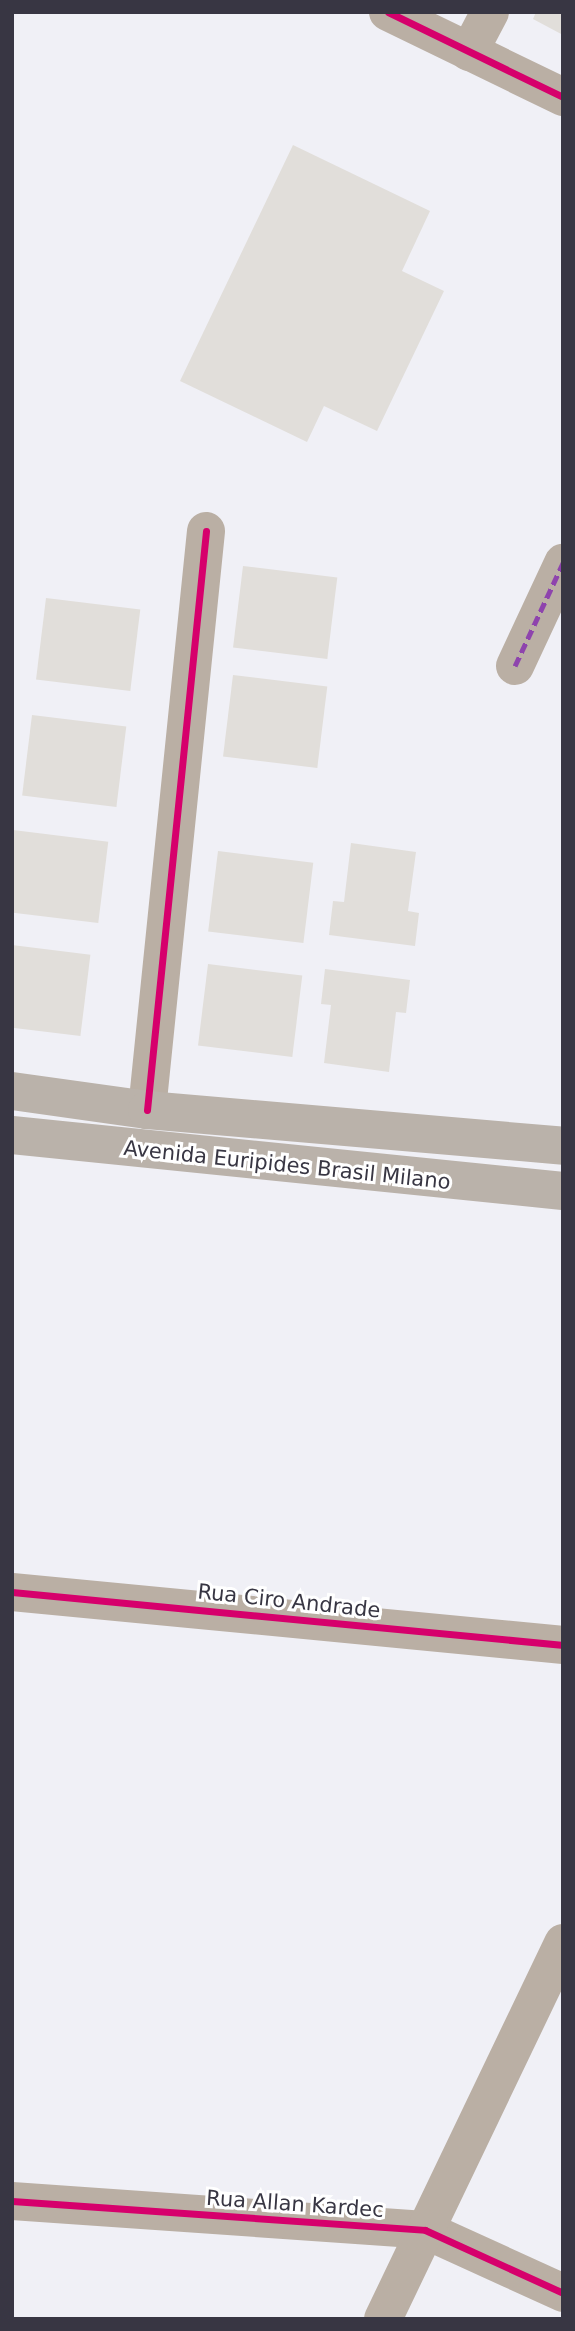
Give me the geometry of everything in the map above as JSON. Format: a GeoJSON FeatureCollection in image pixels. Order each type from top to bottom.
{"type":"FeatureCollection","features":[{"type":"Feature","properties":{"kind":"main road","name":"Avenida Euripides Brasil Milano"},"geometry":{"type":"LineString","coordinates":[[12,1091],[148,1110],[563,1146]]}},
{"type":"Feature","properties":{"kind":"main road"},"geometry":{"type":"LineString","coordinates":[[367,1176],[371,1131]]}},
{"type":"Feature","properties":{"kind":"main road","name":"Avenida Euripides Brasil Milano"},"geometry":{"type":"LineString","coordinates":[[12,1135],[367,1176],[563,1191]]}},
{"type":"Feature","properties":{"kind":"street"},"geometry":{"type":"LineString","coordinates":[[388,12],[563,97]]}},
{"type":"Feature","properties":{"kind":"street"},"geometry":{"type":"LineString","coordinates":[[469,52],[490,12]]}},
{"type":"Feature","properties":{"kind":"street"},"geometry":{"type":"LineString","coordinates":[[148,1110],[206,531]]}},
{"type":"Feature","properties":{"kind":"street"},"geometry":{"type":"LineString","coordinates":[[515,666],[563,563]]}},
{"type":"Feature","properties":{"kind":"street","name":"Rua Ciro Andrade"},"geometry":{"type":"LineString","coordinates":[[12,1592],[563,1646]]}},
{"type":"Feature","properties":{"kind":"street"},"geometry":{"type":"LineString","coordinates":[[383,2319],[563,1943]]}},
{"type":"Feature","properties":{"kind":"street","name":"Rua Allan Kardec"},"geometry":{"type":"LineString","coordinates":[[12,2201],[425,2230],[563,2293]]}},
{"type":"Feature","properties":{"kind":"building"},"geometry":{"type":"Polygon","coordinates":[[[536,12],[563,12],[563,35],[533,19],[536,12]]]}},
{"type":"Feature","properties":{"kind":"building"},"geometry":{"type":"Polygon","coordinates":[[[293,145],[430,211],[402,271],[444,291],[377,431],[324,406],[307,442],[180,381],[293,145]]]}},
{"type":"Feature","properties":{"kind":"building"},"geometry":{"type":"Polygon","coordinates":[[[243,566],[337,578],[327,659],[233,647],[243,566]]]}},
{"type":"Feature","properties":{"kind":"building"},"geometry":{"type":"Polygon","coordinates":[[[46,598],[140,610],[130,691],[36,679],[46,598]]]}},
{"type":"Feature","properties":{"kind":"building"},"geometry":{"type":"Polygon","coordinates":[[[233,675],[327,687],[317,768],[223,756],[233,675]]]}},
{"type":"Feature","properties":{"kind":"building"},"geometry":{"type":"Polygon","coordinates":[[[32,715],[126,727],[116,807],[22,795],[32,715]]]}},
{"type":"Feature","properties":{"kind":"building"},"geometry":{"type":"Polygon","coordinates":[[[13,830],[108,842],[98,923],[12,912],[13,830]]]}},
{"type":"Feature","properties":{"kind":"building"},"geometry":{"type":"Polygon","coordinates":[[[351,843],[416,852],[408,911],[419,913],[415,946],[329,935],[333,901],[344,902],[351,843]]]}},
{"type":"Feature","properties":{"kind":"building"},"geometry":{"type":"Polygon","coordinates":[[[218,851],[313,863],[303,943],[208,931],[218,851]]]}},
{"type":"Feature","properties":{"kind":"building"},"geometry":{"type":"Polygon","coordinates":[[[12,945],[90,955],[80,1036],[12,1028],[12,945]]]}},
{"type":"Feature","properties":{"kind":"building"},"geometry":{"type":"Polygon","coordinates":[[[208,964],[302,976],[292,1057],[198,1045],[208,964]]]}},
{"type":"Feature","properties":{"kind":"building"},"geometry":{"type":"Polygon","coordinates":[[[325,969],[410,980],[406,1013],[396,1012],[389,1072],[324,1063],[331,1005],[321,1004],[325,969]]]}},
{"type":"Feature","properties":{"kind":"marked path"},"geometry":{"type":"LineString","coordinates":[[515,666],[563,563]]}},
{"type":"Feature","properties":{"kind":"cycle path"},"geometry":{"type":"LineString","coordinates":[[388,12],[563,97]]}},
{"type":"Feature","properties":{"kind":"cycle path"},"geometry":{"type":"LineString","coordinates":[[147,1110],[206,531]]}},
{"type":"Feature","properties":{"kind":"cycle path"},"geometry":{"type":"LineString","coordinates":[[12,1592],[563,1645]]}},
{"type":"Feature","properties":{"kind":"cycle path"},"geometry":{"type":"LineString","coordinates":[[12,2201],[425,2230],[563,2293]]}}]}
